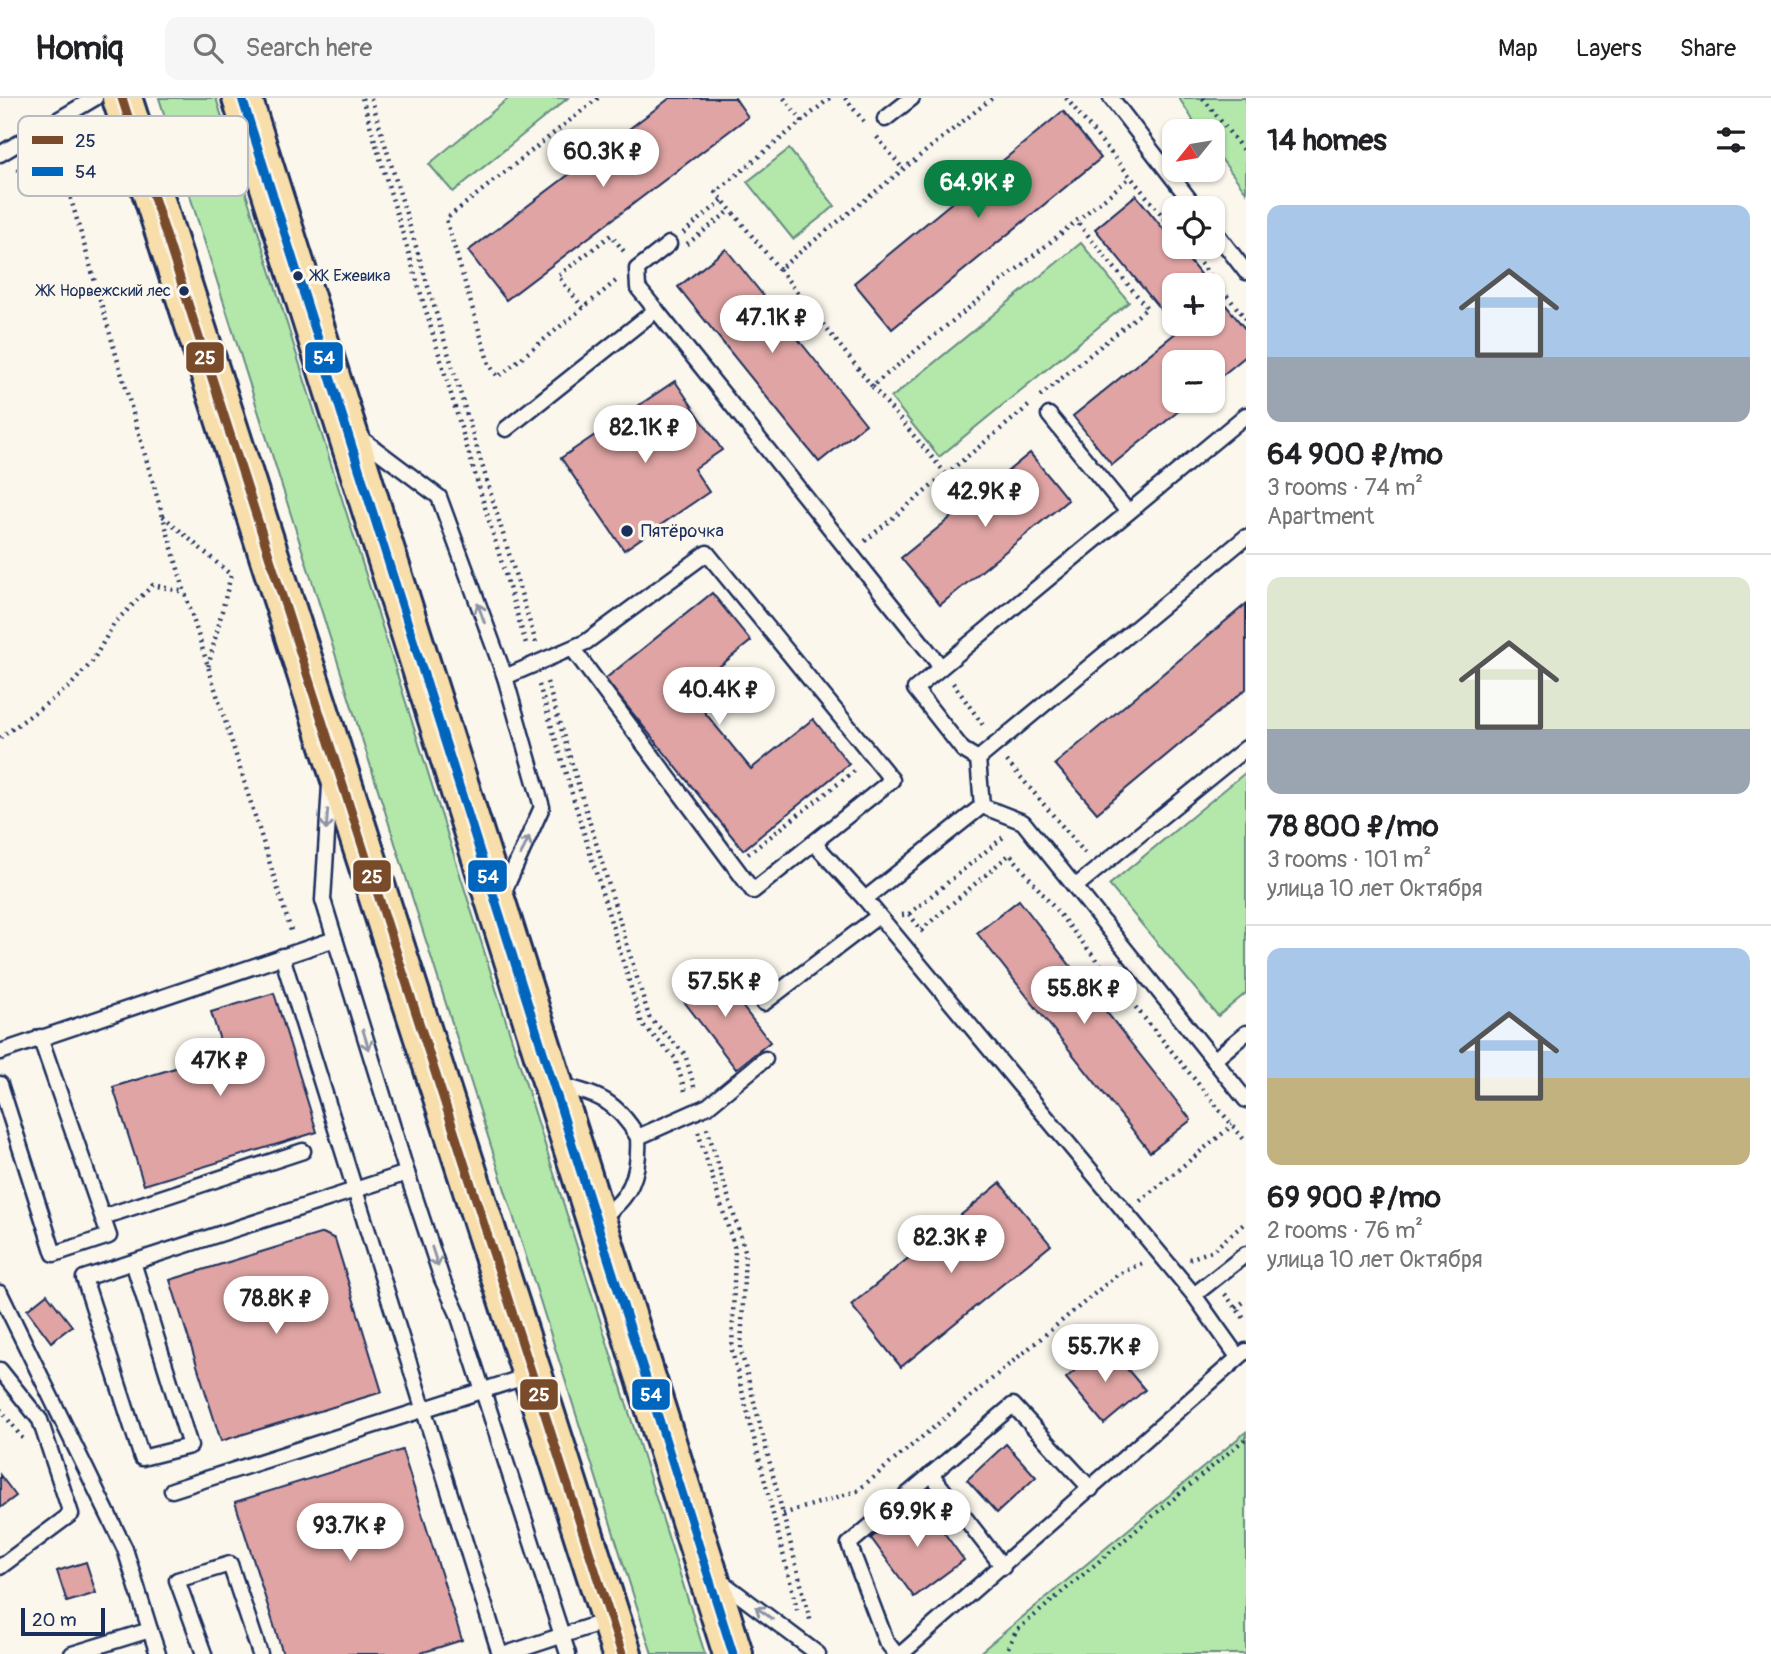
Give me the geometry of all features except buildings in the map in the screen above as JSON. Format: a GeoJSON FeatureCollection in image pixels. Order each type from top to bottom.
{"type":"FeatureCollection","features":[{"type":"Feature","properties":{"kind":"main road"},"geometry":{"type":"LineString","coordinates":[[122,98],[128,116]]}},
{"type":"Feature","properties":{"kind":"main road"},"geometry":{"type":"LineString","coordinates":[[242,98],[248,116]]}},
{"type":"Feature","properties":{"kind":"main road"},"geometry":{"type":"LineString","coordinates":[[248,117],[594,1221],[710,1574],[733,1654]]}},
{"type":"Feature","properties":{"kind":"main road"},"geometry":{"type":"LineString","coordinates":[[154,196],[616,1637]]}},
{"type":"Feature","properties":{"kind":"lane"},"geometry":{"type":"LineString","coordinates":[[66,116],[95,98]]}},
{"type":"Feature","properties":{"kind":"lane"},"geometry":{"type":"LineString","coordinates":[[886,119],[912,98]]}},
{"type":"Feature","properties":{"kind":"lane"},"geometry":{"type":"LineString","coordinates":[[1111,98],[1187,196]]}},
{"type":"Feature","properties":{"kind":"lane"},"geometry":{"type":"LineString","coordinates":[[0,155],[18,145]]}},
{"type":"Feature","properties":{"kind":"lane"},"geometry":{"type":"LineString","coordinates":[[668,244],[638,269],[638,288],[941,667]]}},
{"type":"Feature","properties":{"kind":"lane"},"geometry":{"type":"LineString","coordinates":[[1225,245],[1246,272]]}},
{"type":"Feature","properties":{"kind":"lane"},"geometry":{"type":"LineString","coordinates":[[506,429],[656,310]]}},
{"type":"Feature","properties":{"kind":"lane"},"geometry":{"type":"LineString","coordinates":[[978,759],[963,750],[915,689],[1246,415]]}},
{"type":"Feature","properties":{"kind":"lane"},"geometry":{"type":"LineString","coordinates":[[1042,417],[1128,512]]}},
{"type":"Feature","properties":{"kind":"lane"},"geometry":{"type":"LineString","coordinates":[[345,426],[439,497],[505,677],[542,807],[497,909]]}},
{"type":"Feature","properties":{"kind":"lane"},"geometry":{"type":"LineString","coordinates":[[978,759],[1246,537]]}},
{"type":"Feature","properties":{"kind":"lane"},"geometry":{"type":"LineString","coordinates":[[505,677],[537,663],[572,648],[586,642],[707,553],[892,780],[753,891],[572,648]]}},
{"type":"Feature","properties":{"kind":"lane"},"geometry":{"type":"LineString","coordinates":[[1075,887],[1246,748]]}},
{"type":"Feature","properties":{"kind":"lane"},"geometry":{"type":"LineString","coordinates":[[332,751],[323,900],[407,1172],[442,1279],[458,1314],[484,1391],[568,1654]]}},
{"type":"Feature","properties":{"kind":"lane"},"geometry":{"type":"LineString","coordinates":[[978,759],[982,806]]}},
{"type":"Feature","properties":{"kind":"lane"},"geometry":{"type":"LineString","coordinates":[[982,806],[1023,822],[1246,1100]]}},
{"type":"Feature","properties":{"kind":"lane"},"geometry":{"type":"LineString","coordinates":[[865,899],[982,806]]}},
{"type":"Feature","properties":{"kind":"lane"},"geometry":{"type":"LineString","coordinates":[[814,843],[865,899],[1242,1354],[1091,1489],[1003,1567],[898,1654],[886,1641],[849,1544],[1013,1405],[1091,1489]]}},
{"type":"Feature","properties":{"kind":"lane"},"geometry":{"type":"LineString","coordinates":[[764,1003],[877,916]]}},
{"type":"Feature","properties":{"kind":"lane"},"geometry":{"type":"LineString","coordinates":[[0,1052],[335,939]]}},
{"type":"Feature","properties":{"kind":"lane"},"geometry":{"type":"LineString","coordinates":[[282,956],[499,1654]]}},
{"type":"Feature","properties":{"kind":"lane"},"geometry":{"type":"LineString","coordinates":[[1214,1060],[1246,1033]]}},
{"type":"Feature","properties":{"kind":"lane"},"geometry":{"type":"LineString","coordinates":[[0,1084],[54,1254],[110,1236],[40,1037]]}},
{"type":"Feature","properties":{"kind":"lane"},"geometry":{"type":"LineString","coordinates":[[638,1138],[697,1112],[765,1059]]}},
{"type":"Feature","properties":{"kind":"lane"},"geometry":{"type":"LineString","coordinates":[[552,1084],[582,1090],[623,1112],[638,1138],[639,1160],[626,1199],[594,1221]]}},
{"type":"Feature","properties":{"kind":"lane"},"geometry":{"type":"LineString","coordinates":[[103,1217],[303,1151]]}},
{"type":"Feature","properties":{"kind":"lane"},"geometry":{"type":"LineString","coordinates":[[133,1262],[190,1446],[142,1458],[84,1278],[407,1172]]}},
{"type":"Feature","properties":{"kind":"lane"},"geometry":{"type":"LineString","coordinates":[[1194,1295],[1246,1254]]}},
{"type":"Feature","properties":{"kind":"lane"},"geometry":{"type":"LineString","coordinates":[[0,1293],[125,1549],[158,1654]]}},
{"type":"Feature","properties":{"kind":"lane"},"geometry":{"type":"LineString","coordinates":[[0,1370],[40,1420],[71,1514],[0,1567]]}},
{"type":"Feature","properties":{"kind":"lane"},"geometry":{"type":"LineString","coordinates":[[172,1490],[533,1375]]}},
{"type":"Feature","properties":{"kind":"lane"},"geometry":{"type":"LineString","coordinates":[[931,1474],[1003,1567]]}},
{"type":"Feature","properties":{"kind":"lane"},"geometry":{"type":"LineString","coordinates":[[204,1654],[177,1580],[230,1564],[260,1654]]}},
{"type":"Feature","properties":{"kind":"lane"},"geometry":{"type":"LineString","coordinates":[[710,1574],[812,1649]]}},
{"type":"Feature","properties":{"kind":"lane"},"geometry":{"type":"LineString","coordinates":[[72,1654],[150,1630]]}},
{"type":"Feature","properties":{"kind":"lane"},"geometry":{"type":"LineString","coordinates":[[506,1654],[562,1637],[616,1637]]}},
{"type":"Feature","properties":{"kind":"path"},"geometry":{"type":"LineString","coordinates":[[362,98],[649,1017],[685,1054],[697,1112],[735,1249],[732,1352],[812,1649]]}},
{"type":"Feature","properties":{"kind":"path"},"geometry":{"type":"LineString","coordinates":[[371,98],[642,1024],[675,1058],[697,1112],[745,1251],[741,1351],[812,1629]]}},
{"type":"Feature","properties":{"kind":"path"},"geometry":{"type":"LineString","coordinates":[[783,98],[802,121]]}},
{"type":"Feature","properties":{"kind":"path"},"geometry":{"type":"LineString","coordinates":[[830,98],[716,192],[946,474]]}},
{"type":"Feature","properties":{"kind":"path"},"geometry":{"type":"LineString","coordinates":[[779,269],[992,98]]}},
{"type":"Feature","properties":{"kind":"path"},"geometry":{"type":"LineString","coordinates":[[1066,98],[1162,215]]}},
{"type":"Feature","properties":{"kind":"path"},"geometry":{"type":"LineString","coordinates":[[1203,98],[1246,153]]}},
{"type":"Feature","properties":{"kind":"path"},"geometry":{"type":"LineString","coordinates":[[11,167],[18,169]]}},
{"type":"Feature","properties":{"kind":"path"},"geometry":{"type":"LineString","coordinates":[[872,386],[1078,223],[1131,177]]}},
{"type":"Feature","properties":{"kind":"path"},"geometry":{"type":"LineString","coordinates":[[70,196],[185,593],[297,951]]}},
{"type":"Feature","properties":{"kind":"path"},"geometry":{"type":"LineString","coordinates":[[668,244],[723,200]]}},
{"type":"Feature","properties":{"kind":"path"},"geometry":{"type":"LineString","coordinates":[[872,551],[864,541],[1147,308],[1078,223]]}},
{"type":"Feature","properties":{"kind":"path"},"geometry":{"type":"LineString","coordinates":[[583,308],[558,276],[611,235],[627,256]]}},
{"type":"Feature","properties":{"kind":"path"},"geometry":{"type":"LineString","coordinates":[[1198,259],[1246,319]]}},
{"type":"Feature","properties":{"kind":"path"},"geometry":{"type":"LineString","coordinates":[[1027,407],[1042,417]]}},
{"type":"Feature","properties":{"kind":"path"},"geometry":{"type":"LineString","coordinates":[[162,516],[230,575],[208,667]]}},
{"type":"Feature","properties":{"kind":"path"},"geometry":{"type":"LineString","coordinates":[[0,738],[69,687],[92,662],[115,622],[153,585],[185,593]]}},
{"type":"Feature","properties":{"kind":"path"},"geometry":{"type":"LineString","coordinates":[[733,866],[872,757]]}},
{"type":"Feature","properties":{"kind":"path"},"geometry":{"type":"LineString","coordinates":[[909,914],[1023,822]]}},
{"type":"Feature","properties":{"kind":"path"},"geometry":{"type":"LineString","coordinates":[[930,940],[921,930],[1010,854],[1246,1142]]}},
{"type":"Feature","properties":{"kind":"path"},"geometry":{"type":"LineString","coordinates":[[1140,1202],[1233,1125]]}},
{"type":"Feature","properties":{"kind":"path"},"geometry":{"type":"LineString","coordinates":[[1131,1191],[1147,1212]]}},
{"type":"Feature","properties":{"kind":"path"},"geometry":{"type":"LineString","coordinates":[[783,1514],[857,1491],[1117,1275],[1158,1255],[1178,1253],[1189,1259],[1212,1251],[1246,1222]]}},
{"type":"Feature","properties":{"kind":"path"},"geometry":{"type":"LineString","coordinates":[[1236,1308],[1246,1300]]}},
{"type":"Feature","properties":{"kind":"path"},"geometry":{"type":"LineString","coordinates":[[0,1409],[30,1448]]}},
{"type":"Feature","properties":{"kind":"path"},"geometry":{"type":"LineString","coordinates":[[1005,1654],[1016,1631],[1246,1438]]}},
{"type":"Feature","properties":{"kind":"green space"},"geometry":{"type":"Polygon","coordinates":[[[159,98],[216,98],[222,116],[165,116],[159,98]]]}},
{"type":"Feature","properties":{"kind":"green space"},"geometry":{"type":"Polygon","coordinates":[[[509,98],[568,98],[453,192],[429,164],[509,98]]]}},
{"type":"Feature","properties":{"kind":"green space"},"geometry":{"type":"Polygon","coordinates":[[[1179,98],[1246,98],[1246,192],[1225,164],[1225,119],[1192,119],[1179,98]]]}},
{"type":"Feature","properties":{"kind":"green space"},"geometry":{"type":"Polygon","coordinates":[[[789,149],[835,206],[793,239],[747,182],[789,149]]]}},
{"type":"Feature","properties":{"kind":"green space"},"geometry":{"type":"Polygon","coordinates":[[[190,196],[247,196],[705,1654],[652,1654],[190,196]]]}},
{"type":"Feature","properties":{"kind":"green space"},"geometry":{"type":"Polygon","coordinates":[[[1081,243],[1129,302],[939,457],[891,398],[1081,243]]]}},
{"type":"Feature","properties":{"kind":"green space"},"geometry":{"type":"Polygon","coordinates":[[[1246,772],[1246,993],[1218,1016],[1109,885],[1246,772]]]}},
{"type":"Feature","properties":{"kind":"green space"},"geometry":{"type":"Polygon","coordinates":[[[1246,1432],[1246,1654],[978,1654],[1246,1432]]]}},
{"type":"Feature","properties":{"kind":"transit line","name":"25"},"geometry":{"type":"LineString","coordinates":[[122,98],[128,116]]}},
{"type":"Feature","properties":{"kind":"transit line","name":"54"},"geometry":{"type":"LineString","coordinates":[[242,98],[248,116]]}},
{"type":"Feature","properties":{"kind":"transit line","name":"54"},"geometry":{"type":"LineString","coordinates":[[248,117],[733,1654]]}},
{"type":"Feature","properties":{"kind":"transit line","name":"25"},"geometry":{"type":"LineString","coordinates":[[153,196],[622,1654]]}},
{"type":"Feature","properties":{"kind":"place","name":"ЖК Ежевика"},"geometry":{"type":"Point","coordinates":[298,276]}},
{"type":"Feature","properties":{"kind":"place","name":"ЖК Норвежский лес"},"geometry":{"type":"Point","coordinates":[184,291]}},
{"type":"Feature","properties":{"kind":"place","name":"Пятёрочка"},"geometry":{"type":"Point","coordinates":[627,531]}}]}
